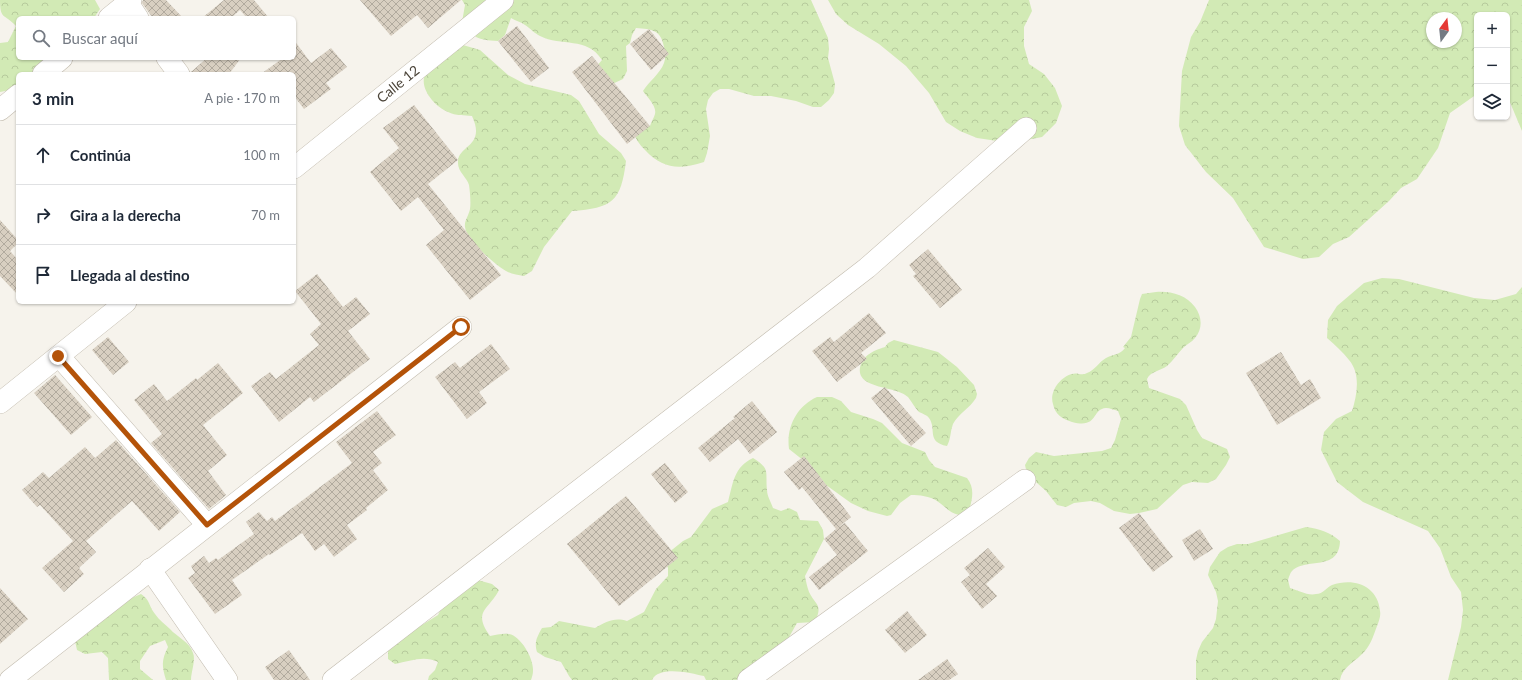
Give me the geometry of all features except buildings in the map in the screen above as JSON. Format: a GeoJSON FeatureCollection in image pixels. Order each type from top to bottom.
{"type":"FeatureCollection","features":[{"type":"Feature","properties":{"kind":"street","name":"Calle 12"},"geometry":{"type":"LineString","coordinates":[[296,166],[503,0]]}},
{"type":"Feature","properties":{"kind":"street"},"geometry":{"type":"LineString","coordinates":[[112,16],[130,5]]}},
{"type":"Feature","properties":{"kind":"street"},"geometry":{"type":"LineString","coordinates":[[45,72],[60,60]]}},
{"type":"Feature","properties":{"kind":"street"},"geometry":{"type":"LineString","coordinates":[[168,60],[178,72]]}},
{"type":"Feature","properties":{"kind":"street"},"geometry":{"type":"LineString","coordinates":[[0,110],[16,97]]}},
{"type":"Feature","properties":{"kind":"street"},"geometry":{"type":"LineString","coordinates":[[333,680],[867,268],[1026,128]]}},
{"type":"Feature","properties":{"kind":"street"},"geometry":{"type":"LineString","coordinates":[[0,403],[123,304]]}},
{"type":"Feature","properties":{"kind":"street"},"geometry":{"type":"LineString","coordinates":[[10,680],[461,327]]}},
{"type":"Feature","properties":{"kind":"street"},"geometry":{"type":"LineString","coordinates":[[58,356],[207,525]]}},
{"type":"Feature","properties":{"kind":"street"},"geometry":{"type":"LineString","coordinates":[[748,680],[1025,480]]}},
{"type":"Feature","properties":{"kind":"street"},"geometry":{"type":"LineString","coordinates":[[150,569],[227,680]]}},
{"type":"Feature","properties":{"kind":"green space"},"geometry":{"type":"Polygon","coordinates":[[[0,0],[95,0],[100,9],[95,16],[16,16],[16,26],[2,14],[0,0]]]}},
{"type":"Feature","properties":{"kind":"green space"},"geometry":{"type":"Polygon","coordinates":[[[462,0],[811,0],[828,38],[828,58],[835,84],[834,93],[821,107],[813,107],[796,101],[771,96],[754,96],[729,89],[720,89],[713,93],[708,100],[706,109],[710,136],[704,162],[679,167],[672,166],[658,161],[645,150],[639,144],[633,132],[650,126],[655,114],[655,108],[643,91],[660,71],[665,61],[663,41],[658,34],[651,30],[636,28],[630,43],[626,46],[627,71],[623,79],[608,86],[596,67],[602,60],[589,48],[540,36],[523,24],[511,18],[505,35],[498,41],[485,40],[473,35],[462,22],[465,5],[462,0]]]}},
{"type":"Feature","properties":{"kind":"green space"},"geometry":{"type":"Polygon","coordinates":[[[828,0],[1029,0],[1032,11],[1024,27],[1024,46],[1029,64],[1044,74],[1055,88],[1062,106],[1056,123],[1042,137],[1011,143],[977,138],[960,131],[946,122],[929,93],[906,66],[879,44],[848,25],[836,14],[828,0]]]}},
{"type":"Feature","properties":{"kind":"green space"},"geometry":{"type":"Polygon","coordinates":[[[1209,0],[1522,0],[1522,131],[1510,102],[1510,12],[1474,12],[1474,96],[1450,113],[1438,148],[1417,179],[1401,188],[1389,201],[1349,237],[1333,244],[1319,257],[1303,259],[1264,247],[1233,198],[1206,172],[1185,145],[1179,126],[1182,71],[1191,37],[1200,22],[1209,0]]]}},
{"type":"Feature","properties":{"kind":"green space"},"geometry":{"type":"Polygon","coordinates":[[[16,26],[16,60],[54,60],[46,72],[16,72],[16,89],[0,92],[0,43],[8,42],[16,26]]]}},
{"type":"Feature","properties":{"kind":"green space"},"geometry":{"type":"Polygon","coordinates":[[[456,43],[480,50],[508,75],[525,84],[571,95],[579,101],[599,134],[621,153],[626,161],[621,186],[612,200],[597,208],[572,211],[544,247],[532,271],[524,276],[508,272],[501,268],[476,245],[470,238],[465,227],[465,222],[470,209],[470,191],[468,182],[459,168],[458,161],[459,156],[474,139],[476,133],[475,126],[472,116],[457,115],[438,106],[428,95],[424,83],[424,77],[430,67],[456,43]]]}},
{"type":"Feature","properties":{"kind":"green space"},"geometry":{"type":"Polygon","coordinates":[[[1382,278],[1399,279],[1474,298],[1495,300],[1516,294],[1522,287],[1522,680],[1448,680],[1461,627],[1463,610],[1461,592],[1451,577],[1440,548],[1428,531],[1363,502],[1337,482],[1321,450],[1324,432],[1336,419],[1352,411],[1357,385],[1357,378],[1353,366],[1344,354],[1327,338],[1328,320],[1337,306],[1364,283],[1382,278]]]}},
{"type":"Feature","properties":{"kind":"green space"},"geometry":{"type":"Polygon","coordinates":[[[1156,292],[1173,293],[1187,299],[1195,307],[1201,322],[1198,334],[1195,338],[1183,348],[1169,364],[1149,376],[1147,379],[1149,388],[1180,399],[1186,405],[1202,438],[1227,449],[1230,457],[1216,479],[1208,483],[1192,482],[1183,485],[1157,509],[1130,514],[1114,511],[1100,503],[1091,501],[1074,503],[1066,507],[1057,505],[1046,491],[1027,474],[1025,465],[1029,458],[1036,452],[1054,456],[1102,451],[1111,448],[1121,419],[1118,411],[1106,408],[1101,409],[1091,421],[1087,423],[1072,422],[1060,416],[1054,408],[1052,399],[1054,390],[1063,378],[1074,374],[1087,373],[1106,358],[1123,350],[1125,348],[1123,347],[1131,337],[1142,294],[1156,292]]]}},
{"type":"Feature","properties":{"kind":"green space"},"geometry":{"type":"Polygon","coordinates":[[[894,340],[938,352],[957,367],[974,385],[977,394],[976,398],[953,424],[947,446],[936,441],[929,418],[916,409],[908,397],[894,390],[869,383],[863,378],[860,372],[861,364],[868,355],[885,347],[888,343],[894,340]]]}},
{"type":"Feature","properties":{"kind":"green space"},"geometry":{"type":"Polygon","coordinates":[[[817,397],[832,397],[841,401],[851,412],[882,423],[902,443],[925,452],[935,467],[967,478],[971,485],[972,492],[970,507],[959,515],[952,513],[931,498],[911,495],[900,503],[891,515],[887,516],[868,511],[851,503],[826,485],[813,468],[789,449],[789,433],[794,418],[804,406],[817,397]]]}},
{"type":"Feature","properties":{"kind":"green space"},"geometry":{"type":"Polygon","coordinates":[[[753,458],[765,468],[768,497],[773,508],[781,511],[789,508],[797,512],[800,520],[818,521],[823,530],[824,539],[805,576],[809,592],[818,606],[815,622],[797,623],[784,646],[740,680],[706,680],[704,676],[668,671],[656,675],[652,680],[572,680],[561,662],[545,657],[537,652],[536,640],[542,628],[551,627],[559,621],[595,628],[614,620],[627,621],[644,612],[656,589],[668,576],[668,568],[664,560],[668,553],[683,541],[691,537],[712,509],[728,502],[735,476],[742,466],[753,458]]]}},
{"type":"Feature","properties":{"kind":"green space"},"geometry":{"type":"Polygon","coordinates":[[[1306,527],[1324,531],[1340,541],[1338,551],[1334,557],[1328,560],[1298,567],[1292,571],[1288,580],[1290,588],[1306,594],[1318,594],[1332,585],[1348,582],[1356,583],[1370,590],[1375,595],[1378,602],[1380,615],[1373,638],[1367,649],[1345,669],[1340,680],[1196,680],[1196,660],[1198,651],[1202,642],[1213,628],[1216,619],[1218,601],[1216,592],[1208,575],[1210,567],[1220,552],[1237,544],[1248,544],[1306,527]]]}},
{"type":"Feature","properties":{"kind":"green space"},"geometry":{"type":"Polygon","coordinates":[[[474,579],[492,584],[499,590],[484,611],[482,621],[490,636],[509,634],[514,636],[522,643],[533,666],[531,680],[428,680],[429,676],[435,670],[438,662],[422,659],[395,664],[388,659],[388,650],[405,630],[422,625],[438,615],[442,607],[474,579]]]}},
{"type":"Feature","properties":{"kind":"green space"},"geometry":{"type":"Polygon","coordinates":[[[141,594],[148,601],[158,618],[191,649],[194,659],[191,680],[166,680],[163,664],[164,656],[168,647],[165,640],[150,646],[140,661],[140,669],[153,680],[109,680],[108,658],[102,652],[85,654],[77,650],[75,641],[122,602],[141,594]]]}},
{"type":"Feature","properties":{"kind":"route"},"geometry":{"type":"LineString","coordinates":[[58,356],[207,525],[461,327]]}}]}
